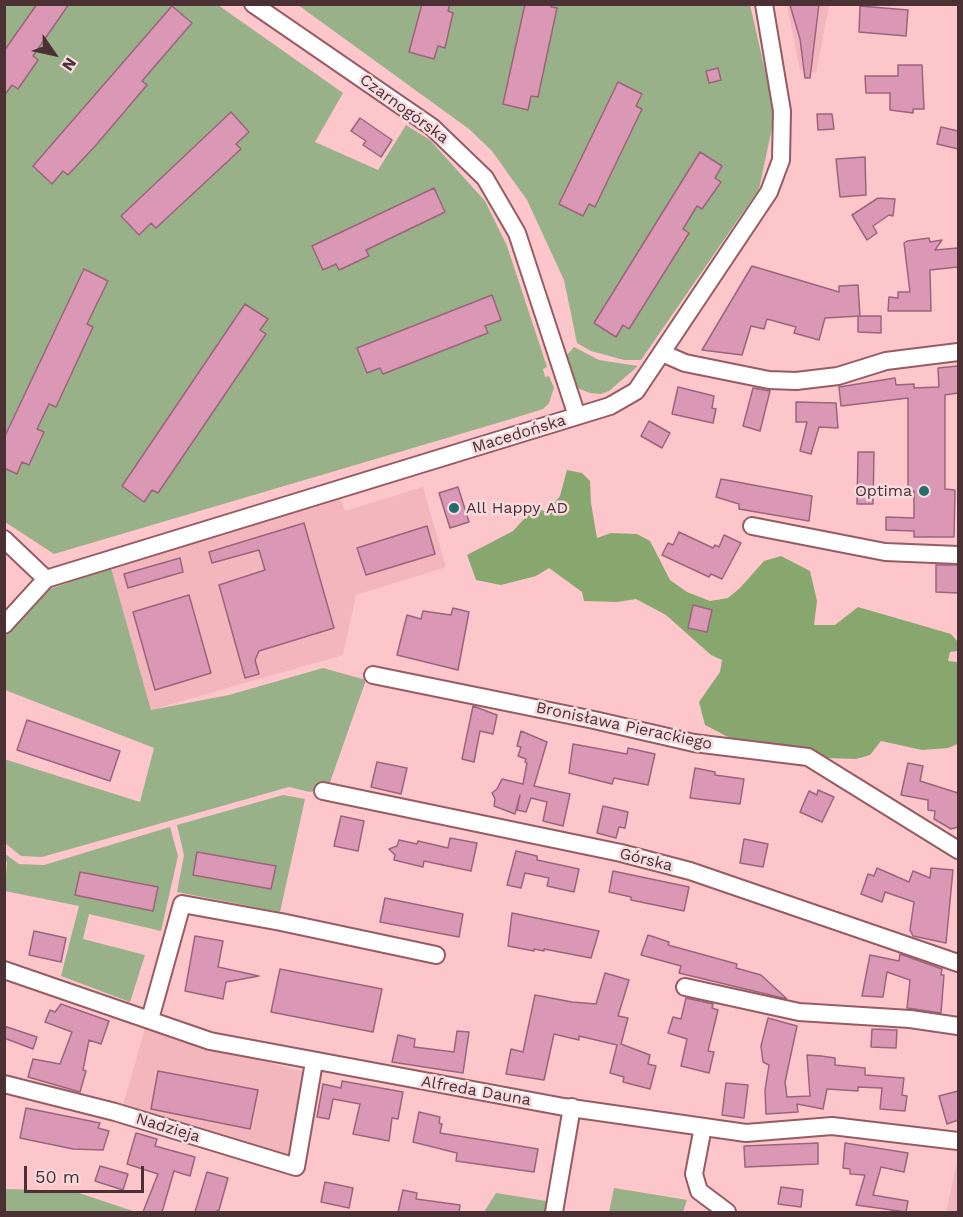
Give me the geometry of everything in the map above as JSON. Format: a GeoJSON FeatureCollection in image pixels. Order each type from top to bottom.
{"type":"FeatureCollection","features":[{"type":"Feature","properties":{"kind":"street","name":"Czarnogórska"},"geometry":{"type":"LineString","coordinates":[[253,4],[432,127],[485,178],[517,232],[577,416]]}},
{"type":"Feature","properties":{"kind":"street","name":"Macedońska"},"geometry":{"type":"LineString","coordinates":[[46,579],[577,416],[629,397],[642,385],[768,192],[781,160],[782,111],[764,4]]}},
{"type":"Feature","properties":{"kind":"street"},"geometry":{"type":"LineString","coordinates":[[662,353],[685,363],[769,380],[796,381],[837,376],[886,361],[958,352]]}},
{"type":"Feature","properties":{"kind":"street"},"geometry":{"type":"LineString","coordinates":[[752,526],[885,552],[958,555]]}},
{"type":"Feature","properties":{"kind":"street"},"geometry":{"type":"LineString","coordinates":[[4,539],[46,579],[4,625]]}},
{"type":"Feature","properties":{"kind":"street","name":"Bronisława Pierackiego"},"geometry":{"type":"LineString","coordinates":[[372,675],[694,743],[802,755],[813,759],[958,850]]}},
{"type":"Feature","properties":{"kind":"street","name":"Górska"},"geometry":{"type":"LineString","coordinates":[[324,791],[621,853],[690,871],[958,963]]}},
{"type":"Feature","properties":{"kind":"street"},"geometry":{"type":"LineString","coordinates":[[150,1019],[182,904],[281,922],[436,955]]}},
{"type":"Feature","properties":{"kind":"street","name":"Alfreda Dauna"},"geometry":{"type":"LineString","coordinates":[[4,970],[210,1041],[314,1062],[572,1107],[746,1133],[832,1126],[958,1141]]}},
{"type":"Feature","properties":{"kind":"street"},"geometry":{"type":"LineString","coordinates":[[685,987],[791,1011],[910,1019],[958,1026]]}},
{"type":"Feature","properties":{"kind":"street","name":"Nadzieja"},"geometry":{"type":"LineString","coordinates":[[4,1084],[115,1112],[296,1167],[314,1062]]}},
{"type":"Feature","properties":{"kind":"street"},"geometry":{"type":"LineString","coordinates":[[554,1212],[572,1107]]}},
{"type":"Feature","properties":{"kind":"street"},"geometry":{"type":"LineString","coordinates":[[703,1127],[694,1174],[699,1191],[727,1212]]}},
{"type":"Feature","properties":{"kind":"shaded area"},"geometry":{"type":"Polygon","coordinates":[[[787,5],[829,5],[816,73],[800,70],[787,5]]]}},
{"type":"Feature","properties":{"kind":"shaded area"},"geometry":{"type":"Polygon","coordinates":[[[423,487],[446,567],[356,595],[343,655],[151,710],[111,568],[340,498],[345,511],[423,487]]]}},
{"type":"Feature","properties":{"kind":"shaded area"},"geometry":{"type":"Polygon","coordinates":[[[146,1025],[208,1047],[305,1072],[286,1164],[122,1108],[146,1025]]]}},
{"type":"Feature","properties":{"kind":"shaded area"},"geometry":{"type":"Polygon","coordinates":[[[958,1158],[958,1212],[946,1212],[958,1158]]]}},
{"type":"Feature","properties":{"kind":"green space"},"geometry":{"type":"Polygon","coordinates":[[[4,5],[218,5],[343,93],[315,142],[378,170],[406,125],[430,140],[485,201],[507,246],[547,367],[543,369],[545,377],[549,376],[554,388],[549,403],[543,409],[511,419],[54,554],[5,522],[4,5]]]}},
{"type":"Feature","properties":{"kind":"green space"},"geometry":{"type":"Polygon","coordinates":[[[298,5],[750,5],[775,114],[759,189],[641,360],[624,360],[591,351],[577,343],[564,280],[527,200],[492,151],[469,129],[298,5]]]}},
{"type":"Feature","properties":{"kind":"green space"},"geometry":{"type":"Polygon","coordinates":[[[574,347],[599,360],[638,366],[609,391],[601,394],[590,393],[577,388],[566,356],[574,347]]]}},
{"type":"Feature","properties":{"kind":"green space"},"geometry":{"type":"Polygon","coordinates":[[[567,470],[582,473],[590,481],[597,538],[611,533],[637,534],[650,541],[670,580],[687,592],[710,601],[728,598],[764,561],[781,556],[810,571],[817,601],[814,625],[835,625],[858,607],[951,634],[958,642],[958,651],[950,652],[948,661],[958,662],[958,744],[948,748],[922,750],[881,741],[870,755],[856,759],[825,758],[730,738],[705,725],[699,702],[720,672],[722,660],[711,655],[666,615],[636,599],[617,602],[584,601],[582,592],[549,568],[536,576],[501,585],[476,580],[467,555],[513,531],[534,508],[547,512],[560,496],[567,470]]]}},
{"type":"Feature","properties":{"kind":"green space"},"geometry":{"type":"Polygon","coordinates":[[[111,568],[151,710],[229,695],[323,668],[366,680],[328,788],[310,792],[289,787],[42,857],[21,856],[5,843],[4,759],[140,802],[154,748],[5,690],[5,637],[33,603],[47,590],[111,568]]]}},
{"type":"Feature","properties":{"kind":"green space"},"geometry":{"type":"Polygon","coordinates":[[[283,795],[305,799],[280,912],[177,892],[184,855],[177,825],[283,795]]]}},
{"type":"Feature","properties":{"kind":"green space"},"geometry":{"type":"Polygon","coordinates":[[[170,827],[178,856],[161,931],[89,914],[83,939],[145,955],[130,1002],[61,976],[79,906],[5,891],[7,862],[4,853],[19,864],[44,865],[170,827]]]}},
{"type":"Feature","properties":{"kind":"green space"},"geometry":{"type":"Polygon","coordinates":[[[614,1188],[687,1200],[683,1212],[609,1212],[614,1188]]]}},
{"type":"Feature","properties":{"kind":"green space"},"geometry":{"type":"Polygon","coordinates":[[[5,1189],[73,1191],[136,1212],[5,1212],[5,1189]]]}},
{"type":"Feature","properties":{"kind":"green space"},"geometry":{"type":"Polygon","coordinates":[[[496,1193],[546,1201],[545,1212],[484,1212],[496,1193]]]}},
{"type":"Feature","properties":{"kind":"building"},"geometry":{"type":"Polygon","coordinates":[[[37,4],[69,4],[33,56],[38,60],[18,89],[12,85],[4,96],[4,51],[37,4]]]}},
{"type":"Feature","properties":{"kind":"building"},"geometry":{"type":"Polygon","coordinates":[[[422,4],[450,4],[448,11],[453,13],[445,48],[438,46],[434,59],[409,52],[422,4]]]}},
{"type":"Feature","properties":{"kind":"building"},"geometry":{"type":"Polygon","coordinates":[[[525,4],[551,4],[551,7],[557,8],[538,97],[531,96],[528,110],[503,104],[525,4]]]}},
{"type":"Feature","properties":{"kind":"building"},"geometry":{"type":"Polygon","coordinates":[[[819,4],[810,78],[805,78],[800,39],[790,5],[819,4]]]}},
{"type":"Feature","properties":{"kind":"building"},"geometry":{"type":"Polygon","coordinates":[[[172,6],[192,23],[142,81],[147,85],[97,144],[68,175],[63,171],[52,184],[33,166],[172,6]]]}},
{"type":"Feature","properties":{"kind":"building"},"geometry":{"type":"Polygon","coordinates":[[[860,6],[908,10],[906,36],[859,32],[860,6]]]}},
{"type":"Feature","properties":{"kind":"building"},"geometry":{"type":"Polygon","coordinates":[[[898,65],[922,65],[924,109],[913,109],[913,113],[890,110],[890,93],[866,93],[865,76],[898,76],[898,65]]]}},
{"type":"Feature","properties":{"kind":"building"},"geometry":{"type":"Polygon","coordinates":[[[718,68],[721,80],[709,83],[706,71],[718,68]]]}},
{"type":"Feature","properties":{"kind":"building"},"geometry":{"type":"Polygon","coordinates":[[[618,82],[642,94],[636,106],[642,109],[595,207],[589,204],[583,216],[559,204],[618,82]]]}},
{"type":"Feature","properties":{"kind":"building"},"geometry":{"type":"Polygon","coordinates":[[[231,112],[249,132],[236,144],[241,149],[156,228],[151,223],[139,235],[121,216],[231,112]]]}},
{"type":"Feature","properties":{"kind":"building"},"geometry":{"type":"Polygon","coordinates":[[[817,114],[832,114],[834,129],[818,130],[817,114]]]}},
{"type":"Feature","properties":{"kind":"building"},"geometry":{"type":"Polygon","coordinates":[[[360,118],[392,140],[381,157],[363,145],[366,141],[351,131],[360,118]]]}},
{"type":"Feature","properties":{"kind":"building"},"geometry":{"type":"Polygon","coordinates":[[[941,127],[958,131],[958,149],[937,144],[941,127]]]}},
{"type":"Feature","properties":{"kind":"building"},"geometry":{"type":"Polygon","coordinates":[[[700,152],[722,166],[715,178],[721,182],[702,209],[697,206],[683,229],[689,233],[629,329],[623,325],[616,337],[594,323],[700,152]]]}},
{"type":"Feature","properties":{"kind":"building"},"geometry":{"type":"Polygon","coordinates":[[[865,157],[866,195],[840,197],[836,159],[865,157]]]}},
{"type":"Feature","properties":{"kind":"building"},"geometry":{"type":"Polygon","coordinates":[[[434,188],[445,212],[366,250],[369,256],[339,270],[336,264],[323,270],[312,246],[434,188]]]}},
{"type":"Feature","properties":{"kind":"building"},"geometry":{"type":"Polygon","coordinates":[[[878,198],[895,199],[893,216],[889,215],[873,226],[877,233],[867,240],[852,215],[878,198]]]}},
{"type":"Feature","properties":{"kind":"building"},"geometry":{"type":"Polygon","coordinates":[[[929,238],[930,242],[942,240],[935,250],[958,248],[958,267],[930,270],[931,311],[888,311],[889,297],[898,298],[898,292],[910,292],[904,243],[929,238]]]}},
{"type":"Feature","properties":{"kind":"building"},"geometry":{"type":"Polygon","coordinates":[[[752,266],[839,292],[839,286],[858,285],[860,316],[825,318],[819,340],[794,333],[796,327],[767,319],[764,329],[751,326],[742,355],[702,350],[752,266]]]}},
{"type":"Feature","properties":{"kind":"building"},"geometry":{"type":"Polygon","coordinates":[[[84,269],[108,281],[87,324],[93,327],[56,407],[49,404],[37,429],[44,432],[29,465],[22,462],[17,474],[4,468],[4,438],[84,269]]]}},
{"type":"Feature","properties":{"kind":"building"},"geometry":{"type":"Polygon","coordinates":[[[492,295],[501,320],[485,326],[488,333],[383,374],[380,368],[367,373],[357,348],[492,295]]]}},
{"type":"Feature","properties":{"kind":"building"},"geometry":{"type":"Polygon","coordinates":[[[245,304],[268,319],[260,330],[266,334],[158,493],[152,490],[144,502],[122,486],[245,304]]]}},
{"type":"Feature","properties":{"kind":"building"},"geometry":{"type":"Polygon","coordinates":[[[858,316],[881,316],[881,333],[858,332],[858,316]]]}},
{"type":"Feature","properties":{"kind":"building"},"geometry":{"type":"Polygon","coordinates":[[[958,366],[958,393],[945,395],[945,489],[955,490],[954,537],[914,537],[914,531],[886,530],[886,517],[914,518],[914,491],[908,491],[908,398],[841,406],[839,387],[895,378],[896,385],[914,384],[914,388],[939,387],[938,368],[958,366]]]}},
{"type":"Feature","properties":{"kind":"building"},"geometry":{"type":"Polygon","coordinates":[[[678,387],[714,396],[712,408],[716,409],[713,423],[672,414],[678,387]]]}},
{"type":"Feature","properties":{"kind":"building"},"geometry":{"type":"Polygon","coordinates":[[[753,388],[770,391],[760,431],[743,426],[753,388]]]}},
{"type":"Feature","properties":{"kind":"building"},"geometry":{"type":"Polygon","coordinates":[[[796,402],[836,403],[838,428],[819,427],[811,454],[800,451],[807,422],[796,422],[796,402]]]}},
{"type":"Feature","properties":{"kind":"building"},"geometry":{"type":"Polygon","coordinates":[[[649,421],[670,433],[662,448],[641,436],[649,421]]]}},
{"type":"Feature","properties":{"kind":"building"},"geometry":{"type":"Polygon","coordinates":[[[858,452],[874,452],[873,504],[857,504],[858,452]]]}},
{"type":"Feature","properties":{"kind":"building"},"geometry":{"type":"Polygon","coordinates":[[[721,479],[812,496],[809,521],[739,509],[739,504],[716,497],[721,479]]]}},
{"type":"Feature","properties":{"kind":"building","name":"All Happy AD"},"geometry":{"type":"Polygon","coordinates":[[[458,487],[469,522],[450,528],[439,493],[458,487]]]}},
{"type":"Feature","properties":{"kind":"building"},"geometry":{"type":"Polygon","coordinates":[[[304,523],[334,628],[259,651],[255,660],[259,674],[245,678],[219,585],[265,570],[259,550],[212,563],[209,552],[304,523]]]}},
{"type":"Feature","properties":{"kind":"building"},"geometry":{"type":"Polygon","coordinates":[[[427,526],[435,554],[366,575],[357,548],[427,526]]]}},
{"type":"Feature","properties":{"kind":"building"},"geometry":{"type":"Polygon","coordinates":[[[679,532],[713,548],[715,545],[719,547],[724,535],[741,543],[722,579],[711,574],[709,577],[662,555],[668,543],[673,545],[679,532]]]}},
{"type":"Feature","properties":{"kind":"building"},"geometry":{"type":"Polygon","coordinates":[[[180,558],[183,572],[128,588],[124,574],[180,558]]]}},
{"type":"Feature","properties":{"kind":"building"},"geometry":{"type":"Polygon","coordinates":[[[936,565],[958,565],[958,593],[936,592],[936,565]]]}},
{"type":"Feature","properties":{"kind":"building"},"geometry":{"type":"Polygon","coordinates":[[[189,595],[211,673],[155,690],[133,612],[189,595]]]}},
{"type":"Feature","properties":{"kind":"building"},"geometry":{"type":"Polygon","coordinates":[[[693,605],[712,610],[707,632],[688,628],[693,605]]]}},
{"type":"Feature","properties":{"kind":"building"},"geometry":{"type":"Polygon","coordinates":[[[453,608],[469,612],[458,670],[397,655],[407,615],[421,619],[423,611],[451,615],[453,608]]]}},
{"type":"Feature","properties":{"kind":"building"},"geometry":{"type":"Polygon","coordinates":[[[473,706],[497,715],[493,734],[480,731],[474,762],[462,759],[473,706]]]}},
{"type":"Feature","properties":{"kind":"building"},"geometry":{"type":"Polygon","coordinates":[[[27,720],[120,751],[110,781],[17,750],[27,720]]]}},
{"type":"Feature","properties":{"kind":"building"},"geometry":{"type":"Polygon","coordinates":[[[521,731],[547,742],[534,786],[570,794],[563,826],[543,821],[547,802],[531,798],[526,812],[517,810],[520,795],[515,814],[494,806],[495,799],[492,793],[502,779],[523,784],[527,763],[526,759],[518,756],[521,747],[517,746],[521,731]]]}},
{"type":"Feature","properties":{"kind":"building"},"geometry":{"type":"Polygon","coordinates":[[[573,744],[627,754],[628,748],[655,754],[648,785],[614,778],[612,784],[569,773],[573,744]]]}},
{"type":"Feature","properties":{"kind":"building"},"geometry":{"type":"Polygon","coordinates":[[[377,762],[407,768],[401,794],[371,787],[377,762]]]}},
{"type":"Feature","properties":{"kind":"building"},"geometry":{"type":"Polygon","coordinates":[[[908,763],[923,766],[920,781],[958,793],[958,827],[951,829],[934,819],[935,811],[928,810],[928,800],[901,795],[908,763]]]}},
{"type":"Feature","properties":{"kind":"building"},"geometry":{"type":"Polygon","coordinates":[[[695,768],[715,772],[715,775],[744,779],[740,804],[690,798],[695,768]]]}},
{"type":"Feature","properties":{"kind":"building"},"geometry":{"type":"Polygon","coordinates":[[[818,790],[834,797],[822,822],[800,812],[809,791],[817,795],[818,790]]]}},
{"type":"Feature","properties":{"kind":"building"},"geometry":{"type":"Polygon","coordinates":[[[603,806],[628,812],[625,828],[619,827],[616,838],[597,833],[603,806]]]}},
{"type":"Feature","properties":{"kind":"building"},"geometry":{"type":"Polygon","coordinates":[[[341,816],[364,821],[358,851],[334,846],[341,816]]]}},
{"type":"Feature","properties":{"kind":"building"},"geometry":{"type":"Polygon","coordinates":[[[450,838],[477,843],[471,871],[424,861],[423,867],[394,860],[395,855],[389,849],[397,846],[399,840],[417,844],[418,841],[448,848],[450,838]]]}},
{"type":"Feature","properties":{"kind":"building"},"geometry":{"type":"Polygon","coordinates":[[[744,839],[768,844],[763,867],[740,863],[744,839]]]}},
{"type":"Feature","properties":{"kind":"building"},"geometry":{"type":"Polygon","coordinates":[[[516,851],[537,856],[537,860],[579,869],[574,892],[547,886],[549,878],[525,873],[521,888],[507,885],[516,851]]]}},
{"type":"Feature","properties":{"kind":"building"},"geometry":{"type":"Polygon","coordinates":[[[197,852],[276,866],[271,889],[193,875],[197,852]]]}},
{"type":"Feature","properties":{"kind":"building"},"geometry":{"type":"Polygon","coordinates":[[[877,868],[909,882],[913,871],[930,878],[931,868],[953,870],[946,943],[913,936],[910,930],[914,902],[885,892],[882,902],[861,894],[868,874],[874,876],[877,868]]]}},
{"type":"Feature","properties":{"kind":"building"},"geometry":{"type":"Polygon","coordinates":[[[613,871],[689,887],[684,911],[631,900],[631,897],[609,892],[613,871]]]}},
{"type":"Feature","properties":{"kind":"building"},"geometry":{"type":"Polygon","coordinates":[[[80,872],[158,887],[153,911],[75,895],[80,872]]]}},
{"type":"Feature","properties":{"kind":"building"},"geometry":{"type":"Polygon","coordinates":[[[385,898],[463,914],[459,937],[380,922],[385,898]]]}},
{"type":"Feature","properties":{"kind":"building"},"geometry":{"type":"Polygon","coordinates":[[[512,913],[599,931],[591,958],[544,949],[544,951],[534,949],[534,951],[508,946],[512,913]]]}},
{"type":"Feature","properties":{"kind":"building"},"geometry":{"type":"Polygon","coordinates":[[[34,931],[66,938],[61,962],[29,955],[34,931]]]}},
{"type":"Feature","properties":{"kind":"building"},"geometry":{"type":"Polygon","coordinates":[[[648,935],[669,942],[668,945],[737,964],[736,968],[761,975],[787,999],[679,973],[681,966],[641,955],[648,935]]]}},
{"type":"Feature","properties":{"kind":"building"},"geometry":{"type":"Polygon","coordinates":[[[195,936],[223,941],[218,967],[259,976],[226,982],[223,999],[185,991],[195,936]]]}},
{"type":"Feature","properties":{"kind":"building"},"geometry":{"type":"Polygon","coordinates":[[[900,954],[942,969],[941,975],[944,975],[941,1013],[907,1008],[910,980],[887,972],[883,997],[862,996],[870,955],[899,961],[900,954]]]}},
{"type":"Feature","properties":{"kind":"building"},"geometry":{"type":"Polygon","coordinates":[[[280,969],[382,989],[373,1032],[271,1012],[280,969]]]}},
{"type":"Feature","properties":{"kind":"building"},"geometry":{"type":"Polygon","coordinates":[[[605,973],[629,980],[618,1016],[628,1018],[621,1044],[650,1055],[648,1064],[656,1066],[650,1089],[623,1082],[624,1077],[610,1073],[617,1045],[579,1036],[579,1040],[554,1034],[544,1080],[506,1074],[511,1049],[523,1052],[535,995],[596,1004],[605,973]]]}},
{"type":"Feature","properties":{"kind":"building"},"geometry":{"type":"Polygon","coordinates":[[[686,998],[713,1004],[712,1008],[718,1010],[708,1051],[714,1052],[709,1073],[681,1066],[687,1039],[668,1033],[673,1017],[681,1019],[686,998]]]}},
{"type":"Feature","properties":{"kind":"building"},"geometry":{"type":"Polygon","coordinates":[[[61,1004],[109,1021],[101,1044],[89,1040],[83,1070],[86,1071],[80,1092],[28,1077],[33,1059],[60,1064],[72,1032],[45,1022],[50,1010],[55,1012],[61,1004]]]}},
{"type":"Feature","properties":{"kind":"building"},"geometry":{"type":"Polygon","coordinates":[[[768,1018],[797,1026],[785,1082],[787,1097],[810,1096],[807,1055],[821,1056],[835,1058],[835,1065],[865,1068],[865,1075],[904,1078],[902,1095],[907,1096],[905,1111],[880,1109],[882,1088],[858,1087],[858,1091],[827,1089],[823,1109],[797,1104],[798,1112],[766,1114],[765,1090],[769,1065],[763,1062],[761,1046],[768,1018]]]}},
{"type":"Feature","properties":{"kind":"building"},"geometry":{"type":"Polygon","coordinates":[[[4,1026],[37,1037],[33,1049],[4,1038],[4,1026]]]}},
{"type":"Feature","properties":{"kind":"building"},"geometry":{"type":"Polygon","coordinates":[[[872,1029],[897,1030],[896,1048],[871,1047],[872,1029]]]}},
{"type":"Feature","properties":{"kind":"building"},"geometry":{"type":"Polygon","coordinates":[[[457,1031],[469,1032],[463,1073],[392,1062],[398,1035],[415,1039],[414,1047],[454,1052],[457,1031]]]}},
{"type":"Feature","properties":{"kind":"building"},"geometry":{"type":"Polygon","coordinates":[[[158,1071],[258,1090],[250,1129],[151,1109],[158,1071]]]}},
{"type":"Feature","properties":{"kind":"building"},"geometry":{"type":"Polygon","coordinates":[[[342,1081],[403,1092],[398,1119],[392,1118],[389,1141],[353,1134],[360,1104],[333,1099],[329,1119],[317,1117],[323,1084],[341,1088],[342,1081]]]}},
{"type":"Feature","properties":{"kind":"building"},"geometry":{"type":"Polygon","coordinates":[[[726,1083],[748,1085],[744,1118],[722,1115],[726,1083]]]}},
{"type":"Feature","properties":{"kind":"building"},"geometry":{"type":"Polygon","coordinates":[[[958,1091],[958,1120],[947,1124],[939,1096],[958,1091]]]}},
{"type":"Feature","properties":{"kind":"building"},"geometry":{"type":"Polygon","coordinates":[[[26,1108],[100,1123],[98,1128],[109,1131],[103,1150],[73,1149],[20,1138],[26,1108]]]}},
{"type":"Feature","properties":{"kind":"building"},"geometry":{"type":"Polygon","coordinates":[[[419,1112],[440,1117],[439,1123],[442,1124],[440,1133],[538,1149],[534,1172],[456,1161],[457,1153],[413,1142],[419,1112]]]}},
{"type":"Feature","properties":{"kind":"building"},"geometry":{"type":"Polygon","coordinates":[[[136,1133],[157,1139],[155,1146],[195,1157],[190,1176],[174,1171],[162,1212],[143,1212],[158,1174],[127,1164],[136,1133]]]}},
{"type":"Feature","properties":{"kind":"building"},"geometry":{"type":"Polygon","coordinates":[[[818,1143],[818,1164],[745,1167],[744,1146],[818,1143]]]}},
{"type":"Feature","properties":{"kind":"building"},"geometry":{"type":"Polygon","coordinates":[[[845,1143],[908,1153],[904,1172],[881,1167],[873,1195],[908,1201],[906,1212],[856,1205],[865,1175],[850,1174],[850,1169],[843,1168],[845,1143]]]}},
{"type":"Feature","properties":{"kind":"building"},"geometry":{"type":"Polygon","coordinates":[[[100,1166],[128,1174],[123,1190],[95,1181],[100,1166]]]}},
{"type":"Feature","properties":{"kind":"building"},"geometry":{"type":"Polygon","coordinates":[[[207,1172],[228,1178],[219,1210],[195,1212],[207,1172]]]}},
{"type":"Feature","properties":{"kind":"building"},"geometry":{"type":"Polygon","coordinates":[[[325,1182],[353,1188],[349,1208],[321,1202],[325,1182]]]}},
{"type":"Feature","properties":{"kind":"building"},"geometry":{"type":"Polygon","coordinates":[[[781,1187],[803,1190],[801,1207],[778,1204],[781,1187]]]}},
{"type":"Feature","properties":{"kind":"building"},"geometry":{"type":"Polygon","coordinates":[[[403,1190],[417,1193],[416,1199],[460,1205],[459,1212],[398,1212],[403,1190]]]}},
{"type":"Feature","properties":{"kind":"place","name":"Optima"},"geometry":{"type":"Point","coordinates":[924,491]}},
{"type":"Feature","properties":{"kind":"place","name":"All Happy AD"},"geometry":{"type":"Point","coordinates":[454,508]}}]}
